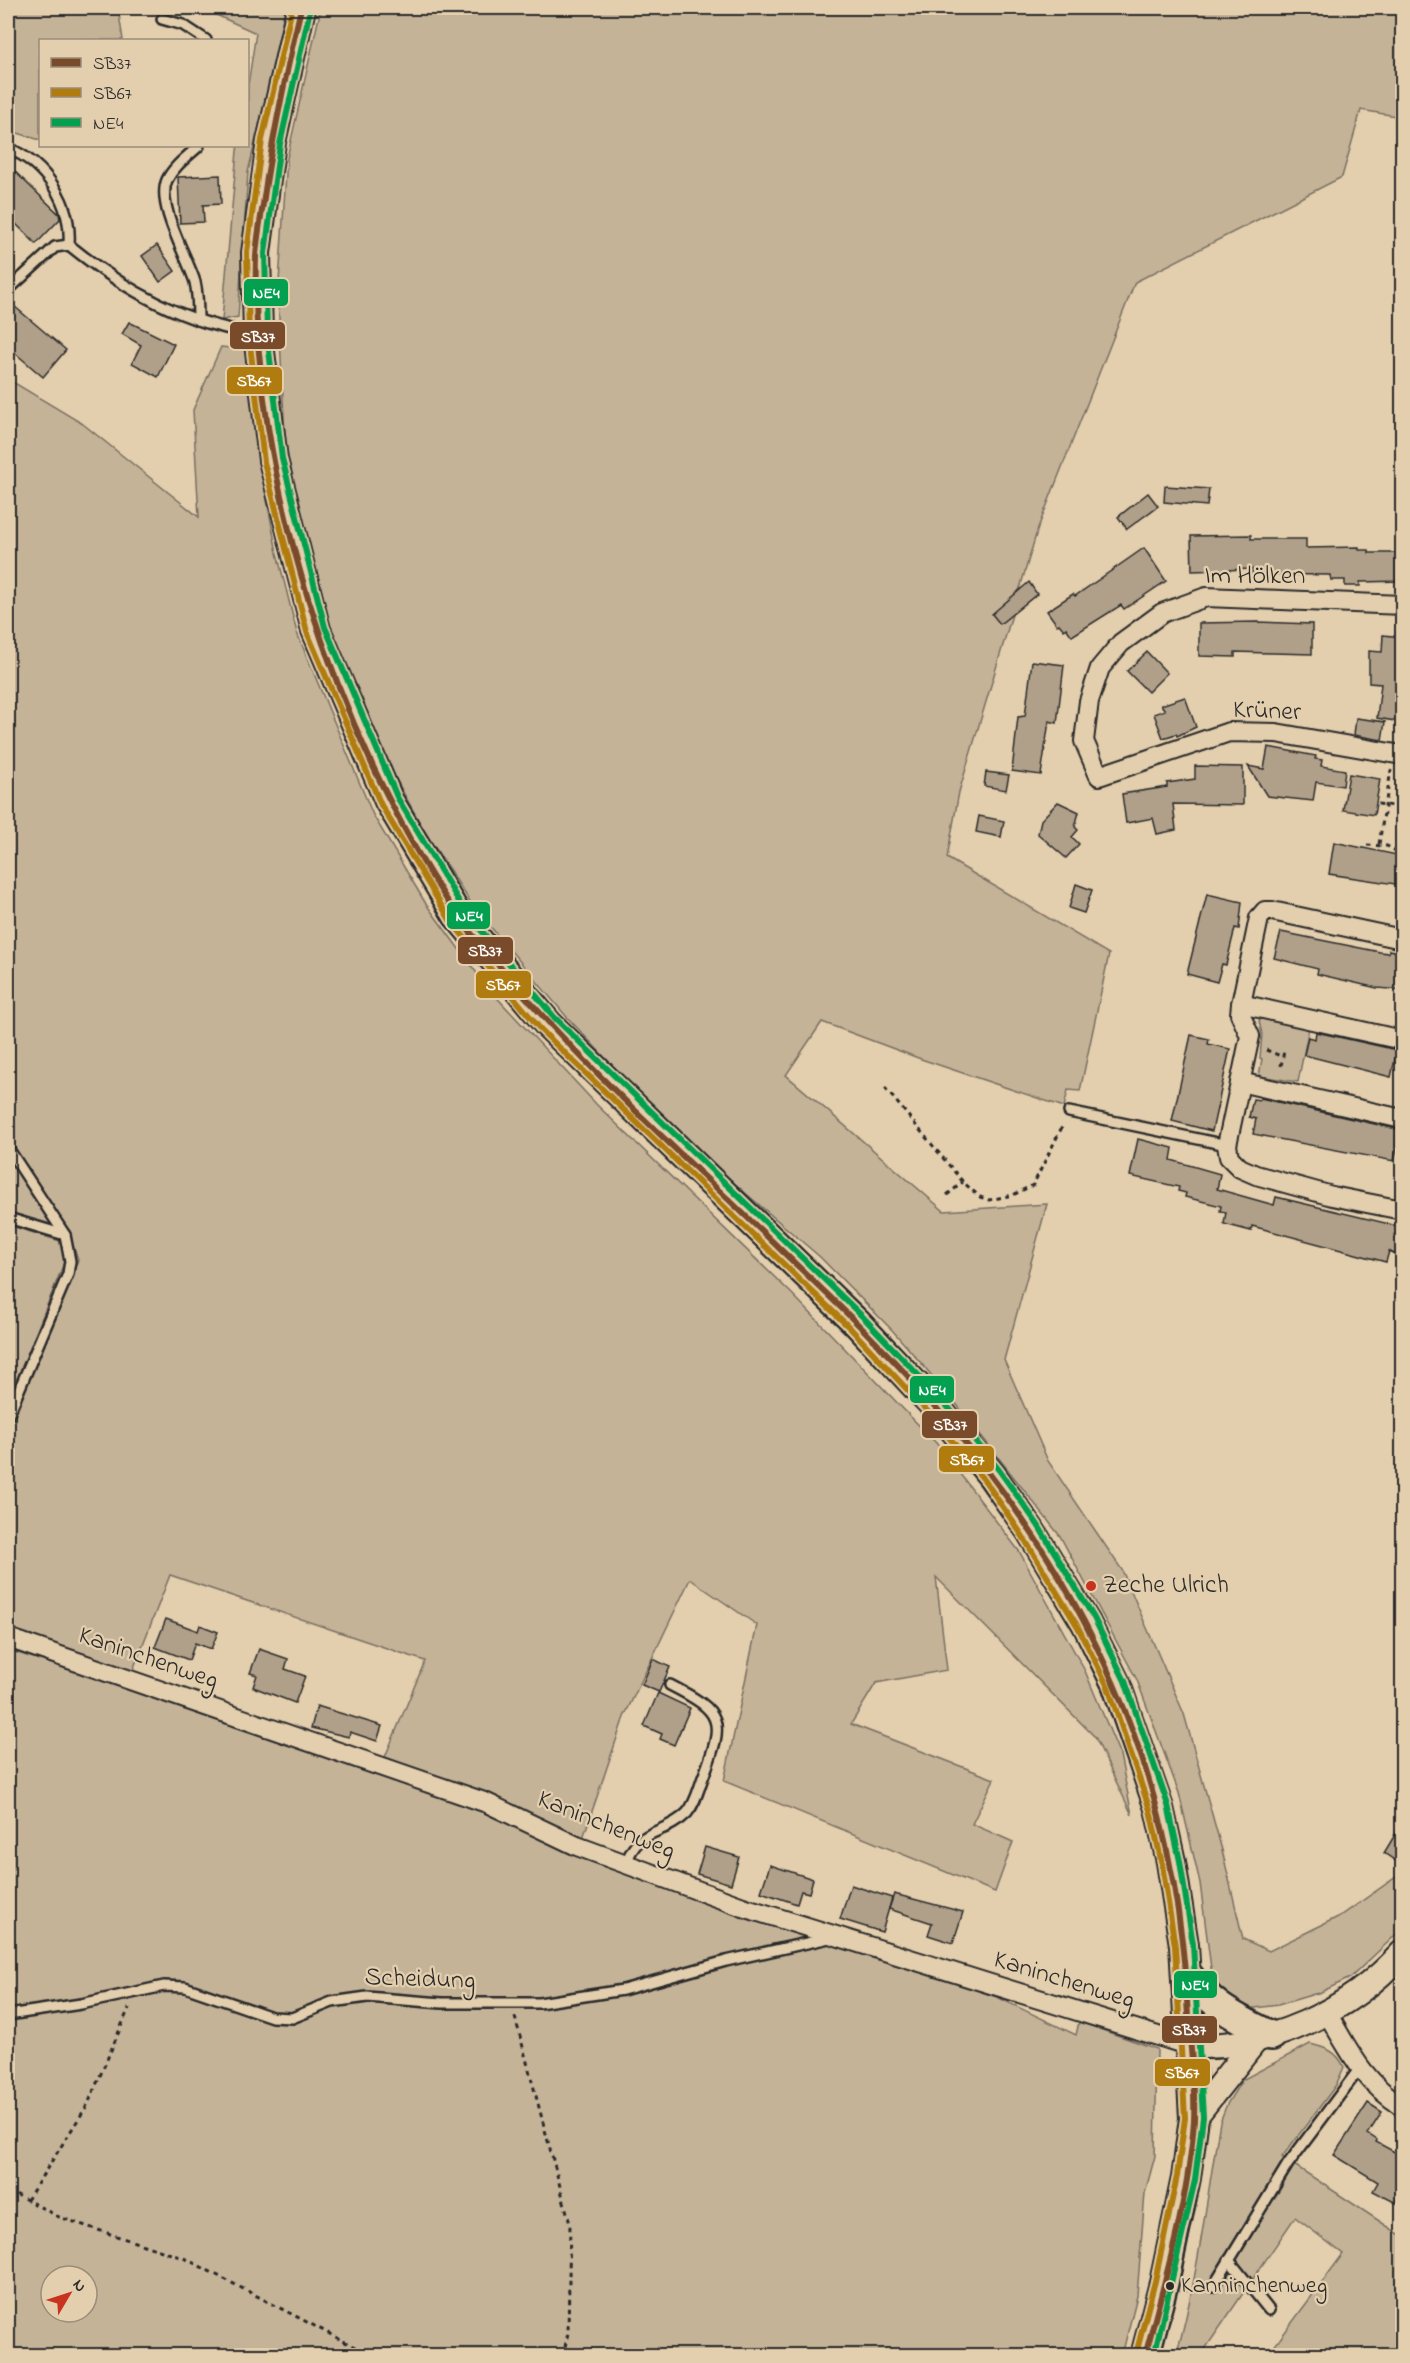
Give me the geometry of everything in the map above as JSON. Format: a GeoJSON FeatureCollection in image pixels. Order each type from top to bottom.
{"type":"FeatureCollection","features":[{"type":"Feature","properties":{"kind":"main road"},"geometry":{"type":"LineString","coordinates":[[301,8],[271,142],[256,253],[258,335],[273,460],[316,630],[389,801],[457,915],[548,1024],[857,1323],[936,1407],[992,1476],[1030,1530],[1086,1623],[1116,1684],[1159,1808],[1173,1874],[1186,1972],[1194,2118],[1186,2178],[1164,2283],[1145,2355]]}},
{"type":"Feature","properties":{"kind":"main road"},"geometry":{"type":"LineString","coordinates":[[1190,2046],[1212,2047],[1263,2039],[1327,2013],[1359,1992],[1402,1953]]}},
{"type":"Feature","properties":{"kind":"main road"},"geometry":{"type":"LineString","coordinates":[[1186,1972],[1204,1995],[1221,2010],[1263,2039]]}},
{"type":"Feature","properties":{"kind":"main road"},"geometry":{"type":"LineString","coordinates":[[1194,2118],[1263,2039]]}},
{"type":"Feature","properties":{"kind":"street","name":"Im Hölken"},"geometry":{"type":"LineString","coordinates":[[1099,776],[1084,741],[1089,701],[1100,668],[1121,643],[1162,613],[1206,597],[1402,605]]}},
{"type":"Feature","properties":{"kind":"street","name":"Krüner"},"geometry":{"type":"LineString","coordinates":[[1099,776],[1229,732],[1276,733],[1398,754]]}},
{"type":"Feature","properties":{"kind":"street"},"geometry":{"type":"LineString","coordinates":[[1402,939],[1265,911],[1259,918],[1240,1014],[1250,1036],[1227,1145],[1229,1157],[1240,1168],[1256,1175],[1332,1196],[1402,1210]]}},
{"type":"Feature","properties":{"kind":"street"},"geometry":{"type":"LineString","coordinates":[[1241,1004],[1402,1040]]}},
{"type":"Feature","properties":{"kind":"street"},"geometry":{"type":"LineString","coordinates":[[1240,1082],[1402,1119]]}},
{"type":"Feature","properties":{"kind":"street","name":"Kaninchenweg"},"geometry":{"type":"LineString","coordinates":[[8,1638],[487,1803],[578,1846],[742,1907],[1190,2046]]}},
{"type":"Feature","properties":{"kind":"street"},"geometry":{"type":"LineString","coordinates":[[1327,2013],[1360,2068],[1376,2088],[1402,2106]]}},
{"type":"Feature","properties":{"kind":"lane"},"geometry":{"type":"LineString","coordinates":[[162,20],[183,26],[204,39]]}},
{"type":"Feature","properties":{"kind":"lane"},"geometry":{"type":"LineString","coordinates":[[198,147],[179,163],[168,179],[164,192],[169,214],[195,284],[198,320]]}},
{"type":"Feature","properties":{"kind":"lane"},"geometry":{"type":"LineString","coordinates":[[8,148],[30,158],[56,190],[66,209],[70,232],[69,245]]}},
{"type":"Feature","properties":{"kind":"lane"},"geometry":{"type":"LineString","coordinates":[[8,290],[55,247],[69,245],[114,280],[148,301],[198,320],[258,335]]}},
{"type":"Feature","properties":{"kind":"lane"},"geometry":{"type":"LineString","coordinates":[[1070,1112],[1227,1145]]}},
{"type":"Feature","properties":{"kind":"lane"},"geometry":{"type":"LineString","coordinates":[[8,1148],[65,1235],[70,1261],[68,1274],[8,1416]]}},
{"type":"Feature","properties":{"kind":"lane"},"geometry":{"type":"LineString","coordinates":[[8,1218],[65,1235]]}},
{"type":"Feature","properties":{"kind":"lane"},"geometry":{"type":"LineString","coordinates":[[626,1864],[630,1851],[639,1838],[678,1820],[692,1807],[715,1746],[718,1728],[711,1713],[693,1697],[670,1685]]}},
{"type":"Feature","properties":{"kind":"lane","name":"Scheidung"},"geometry":{"type":"LineString","coordinates":[[8,2015],[164,1986],[185,1987],[272,2017],[292,2018],[332,2002],[367,1997],[442,2003],[539,2003],[623,1990],[726,1961],[835,1937]]}},
{"type":"Feature","properties":{"kind":"lane"},"geometry":{"type":"LineString","coordinates":[[1213,2287],[1288,2164],[1360,2068]]}},
{"type":"Feature","properties":{"kind":"lane"},"geometry":{"type":"LineString","coordinates":[[1228,2259],[1269,2310]]}},
{"type":"Feature","properties":{"kind":"path"},"geometry":{"type":"LineString","coordinates":[[1379,844],[1398,754]]}},
{"type":"Feature","properties":{"kind":"path"},"geometry":{"type":"LineString","coordinates":[[1378,804],[1402,807]]}},
{"type":"Feature","properties":{"kind":"path"},"geometry":{"type":"LineString","coordinates":[[1368,845],[1379,844],[1401,854]]}},
{"type":"Feature","properties":{"kind":"path"},"geometry":{"type":"LineString","coordinates":[[1281,1066],[1284,1051]]}},
{"type":"Feature","properties":{"kind":"path"},"geometry":{"type":"LineString","coordinates":[[885,1088],[963,1182],[980,1197],[989,1200],[1027,1190],[1038,1174],[1070,1112]]}},
{"type":"Feature","properties":{"kind":"path"},"geometry":{"type":"LineString","coordinates":[[947,1195],[963,1182]]}},
{"type":"Feature","properties":{"kind":"path"},"geometry":{"type":"LineString","coordinates":[[27,2200],[88,2104],[136,1992]]}},
{"type":"Feature","properties":{"kind":"path"},"geometry":{"type":"LineString","coordinates":[[512,2003],[570,2224],[568,2333],[563,2355]]}},
{"type":"Feature","properties":{"kind":"path"},"geometry":{"type":"LineString","coordinates":[[8,2190],[59,2217],[186,2259],[372,2355]]}},
{"type":"Feature","properties":{"kind":"path"},"geometry":{"type":"LineString","coordinates":[[1164,2283],[1186,2290],[1213,2287]]}},
{"type":"Feature","properties":{"kind":"shaded area"},"geometry":{"type":"Polygon","coordinates":[[[8,8],[118,8],[123,39],[39,39],[39,140],[8,130],[8,8]]]}},
{"type":"Feature","properties":{"kind":"shaded area"},"geometry":{"type":"Polygon","coordinates":[[[201,8],[287,8],[248,172],[238,317],[222,320],[237,151],[238,147],[249,147],[249,78],[256,33],[201,8]]]}},
{"type":"Feature","properties":{"kind":"shaded area"},"geometry":{"type":"Polygon","coordinates":[[[321,8],[1402,8],[1402,117],[1361,110],[1342,177],[1135,282],[1038,528],[959,792],[947,858],[1109,954],[1080,1091],[1068,1090],[1064,1107],[921,1059],[822,1022],[786,1075],[944,1211],[1047,1204],[1004,1360],[1048,1461],[1122,1570],[1184,1714],[1222,1850],[1243,1939],[1269,1951],[1342,1915],[1399,1875],[1402,1877],[1402,1929],[1350,1978],[1321,1992],[1278,2005],[1241,2008],[1226,1998],[1212,1976],[1200,1883],[1179,1793],[1137,1680],[1060,1536],[954,1401],[893,1331],[820,1257],[678,1135],[566,1016],[473,906],[425,832],[364,721],[326,624],[286,457],[278,298],[287,158],[321,8]]]}},
{"type":"Feature","properties":{"kind":"shaded area"},"geometry":{"type":"Polygon","coordinates":[[[221,347],[249,350],[259,458],[277,553],[297,633],[373,815],[426,904],[487,987],[597,1105],[792,1294],[937,1444],[1019,1551],[1085,1671],[1120,1755],[1132,1815],[1095,1737],[936,1577],[947,1670],[876,1683],[851,1724],[994,1779],[972,1824],[1013,1842],[995,1892],[724,1781],[757,1625],[690,1579],[624,1717],[582,1841],[488,1797],[385,1757],[425,1661],[170,1575],[131,1675],[8,1632],[8,1426],[78,1260],[67,1229],[8,1214],[8,379],[83,424],[199,517],[193,410],[221,347]]]}},
{"type":"Feature","properties":{"kind":"shaded area"},"geometry":{"type":"Polygon","coordinates":[[[1266,1013],[1309,1027],[1298,1082],[1259,1076],[1262,1034],[1259,1021],[1266,1013]]]}},
{"type":"Feature","properties":{"kind":"shaded area"},"geometry":{"type":"Polygon","coordinates":[[[8,1225],[63,1242],[64,1263],[8,1402],[8,1225]]]}},
{"type":"Feature","properties":{"kind":"shaded area"},"geometry":{"type":"Polygon","coordinates":[[[8,1650],[209,1713],[488,1810],[576,1854],[997,1997],[1076,2035],[1079,2022],[1157,2049],[1155,2156],[1145,2193],[1137,2296],[1122,2355],[8,2355],[8,1650]]]}},
{"type":"Feature","properties":{"kind":"shaded area"},"geometry":{"type":"Polygon","coordinates":[[[1310,2044],[1330,2051],[1338,2057],[1344,2067],[1336,2085],[1282,2157],[1402,2236],[1402,2355],[1268,2355],[1343,2254],[1295,2217],[1201,2355],[1176,2356],[1196,2269],[1220,2122],[1227,2104],[1242,2080],[1310,2044]]]}},
{"type":"Feature","properties":{"kind":"building"},"geometry":{"type":"Polygon","coordinates":[[[8,165],[59,214],[60,219],[36,244],[8,216],[8,165]]]}},
{"type":"Feature","properties":{"kind":"building"},"geometry":{"type":"Polygon","coordinates":[[[220,175],[221,204],[203,205],[204,222],[180,223],[178,177],[220,175]]]}},
{"type":"Feature","properties":{"kind":"building"},"geometry":{"type":"Polygon","coordinates":[[[157,245],[175,271],[160,282],[142,256],[157,245]]]}},
{"type":"Feature","properties":{"kind":"building"},"geometry":{"type":"Polygon","coordinates":[[[8,301],[66,350],[43,377],[8,347],[8,301]]]}},
{"type":"Feature","properties":{"kind":"building"},"geometry":{"type":"Polygon","coordinates":[[[129,322],[174,344],[158,377],[132,363],[141,345],[122,334],[129,322]]]}},
{"type":"Feature","properties":{"kind":"building"},"geometry":{"type":"Polygon","coordinates":[[[1165,486],[1209,489],[1207,506],[1164,502],[1165,486]]]}},
{"type":"Feature","properties":{"kind":"building"},"geometry":{"type":"Polygon","coordinates":[[[1148,493],[1158,506],[1127,529],[1118,517],[1148,493]]]}},
{"type":"Feature","properties":{"kind":"building"},"geometry":{"type":"Polygon","coordinates":[[[1251,535],[1251,539],[1306,539],[1306,548],[1359,547],[1359,550],[1369,550],[1369,553],[1402,553],[1402,581],[1360,582],[1360,586],[1345,586],[1345,580],[1331,580],[1330,575],[1252,574],[1252,569],[1192,571],[1191,536],[1251,535]]]}},
{"type":"Feature","properties":{"kind":"building"},"geometry":{"type":"Polygon","coordinates":[[[1144,548],[1166,581],[1124,609],[1121,605],[1072,636],[1066,628],[1064,630],[1059,624],[1057,625],[1047,611],[1073,594],[1075,596],[1144,548]]]}},
{"type":"Feature","properties":{"kind":"building"},"geometry":{"type":"Polygon","coordinates":[[[1029,582],[1037,594],[1000,624],[992,614],[1029,582]]]}},
{"type":"Feature","properties":{"kind":"building"},"geometry":{"type":"Polygon","coordinates":[[[1199,623],[1312,624],[1312,654],[1235,652],[1235,657],[1199,656],[1199,623]]]}},
{"type":"Feature","properties":{"kind":"building"},"geometry":{"type":"Polygon","coordinates":[[[1383,635],[1402,637],[1402,722],[1377,718],[1381,684],[1369,683],[1369,651],[1382,652],[1383,635]]]}},
{"type":"Feature","properties":{"kind":"building"},"geometry":{"type":"Polygon","coordinates":[[[1147,652],[1167,673],[1148,692],[1127,671],[1147,652]]]}},
{"type":"Feature","properties":{"kind":"building"},"geometry":{"type":"Polygon","coordinates":[[[1032,661],[1064,665],[1057,723],[1049,721],[1041,775],[1012,771],[1018,717],[1025,716],[1032,661]]]}},
{"type":"Feature","properties":{"kind":"building"},"geometry":{"type":"Polygon","coordinates":[[[1185,697],[1196,727],[1177,736],[1176,734],[1163,738],[1154,714],[1165,710],[1161,705],[1185,697]]]}},
{"type":"Feature","properties":{"kind":"building"},"geometry":{"type":"Polygon","coordinates":[[[1356,718],[1385,722],[1382,740],[1354,735],[1356,718]]]}},
{"type":"Feature","properties":{"kind":"building"},"geometry":{"type":"Polygon","coordinates":[[[1268,747],[1316,756],[1315,759],[1322,760],[1321,766],[1345,770],[1343,786],[1316,782],[1313,801],[1267,796],[1248,766],[1264,769],[1268,747]]]}},
{"type":"Feature","properties":{"kind":"building"},"geometry":{"type":"Polygon","coordinates":[[[1195,766],[1243,767],[1243,805],[1173,804],[1176,830],[1157,834],[1153,818],[1126,823],[1122,794],[1167,787],[1167,783],[1195,779],[1195,766]]]}},
{"type":"Feature","properties":{"kind":"building"},"geometry":{"type":"Polygon","coordinates":[[[986,772],[1009,775],[1006,790],[984,786],[986,772]]]}},
{"type":"Feature","properties":{"kind":"building"},"geometry":{"type":"Polygon","coordinates":[[[1349,774],[1380,779],[1374,815],[1343,810],[1349,774]]]}},
{"type":"Feature","properties":{"kind":"building"},"geometry":{"type":"Polygon","coordinates":[[[1058,802],[1079,812],[1075,827],[1078,830],[1072,837],[1079,844],[1066,858],[1038,834],[1041,820],[1058,802]]]}},
{"type":"Feature","properties":{"kind":"building"},"geometry":{"type":"Polygon","coordinates":[[[979,816],[1004,821],[1001,837],[976,832],[979,816]]]}},
{"type":"Feature","properties":{"kind":"building"},"geometry":{"type":"Polygon","coordinates":[[[1334,842],[1402,856],[1402,885],[1329,874],[1334,842]]]}},
{"type":"Feature","properties":{"kind":"building"},"geometry":{"type":"Polygon","coordinates":[[[1076,884],[1092,890],[1084,913],[1069,908],[1076,884]]]}},
{"type":"Feature","properties":{"kind":"building"},"geometry":{"type":"Polygon","coordinates":[[[1207,894],[1242,902],[1239,929],[1235,928],[1226,965],[1222,964],[1217,982],[1187,974],[1207,894]]]}},
{"type":"Feature","properties":{"kind":"building"},"geometry":{"type":"Polygon","coordinates":[[[1281,932],[1380,952],[1388,953],[1389,950],[1402,953],[1402,990],[1377,988],[1317,974],[1318,969],[1274,958],[1281,932]]]}},
{"type":"Feature","properties":{"kind":"building"},"geometry":{"type":"Polygon","coordinates":[[[1316,1032],[1397,1050],[1391,1077],[1304,1055],[1308,1037],[1315,1039],[1316,1032]]]}},
{"type":"Feature","properties":{"kind":"building"},"geometry":{"type":"Polygon","coordinates":[[[1191,1035],[1209,1039],[1208,1044],[1230,1049],[1212,1131],[1172,1121],[1191,1035]]]}},
{"type":"Feature","properties":{"kind":"building"},"geometry":{"type":"Polygon","coordinates":[[[1260,1098],[1401,1130],[1394,1161],[1253,1134],[1256,1119],[1249,1117],[1253,1099],[1260,1100],[1260,1098]]]}},
{"type":"Feature","properties":{"kind":"building"},"geometry":{"type":"Polygon","coordinates":[[[1138,1139],[1173,1148],[1171,1160],[1220,1174],[1217,1189],[1274,1205],[1276,1197],[1402,1227],[1402,1258],[1389,1251],[1386,1262],[1252,1226],[1251,1231],[1224,1224],[1226,1212],[1220,1211],[1221,1206],[1185,1197],[1186,1193],[1178,1191],[1179,1187],[1130,1176],[1138,1139]]]}},
{"type":"Feature","properties":{"kind":"building"},"geometry":{"type":"Polygon","coordinates":[[[166,1619],[198,1631],[200,1625],[218,1632],[211,1649],[195,1643],[189,1660],[155,1647],[166,1619]]]}},
{"type":"Feature","properties":{"kind":"building"},"geometry":{"type":"Polygon","coordinates":[[[259,1649],[288,1659],[285,1669],[305,1676],[295,1703],[253,1687],[257,1675],[250,1673],[259,1649]]]}},
{"type":"Feature","properties":{"kind":"building"},"geometry":{"type":"Polygon","coordinates":[[[653,1659],[670,1667],[659,1692],[642,1685],[653,1659]]]}},
{"type":"Feature","properties":{"kind":"building"},"geometry":{"type":"Polygon","coordinates":[[[658,1693],[690,1708],[674,1745],[660,1739],[662,1734],[644,1726],[658,1693]]]}},
{"type":"Feature","properties":{"kind":"building"},"geometry":{"type":"Polygon","coordinates":[[[317,1706],[382,1726],[377,1741],[350,1732],[349,1737],[311,1728],[317,1706]]]}},
{"type":"Feature","properties":{"kind":"building"},"geometry":{"type":"Polygon","coordinates":[[[1402,1823],[1402,1865],[1384,1853],[1402,1823]]]}},
{"type":"Feature","properties":{"kind":"building"},"geometry":{"type":"Polygon","coordinates":[[[705,1847],[739,1857],[731,1884],[697,1874],[705,1847]]]}},
{"type":"Feature","properties":{"kind":"building"},"geometry":{"type":"Polygon","coordinates":[[[770,1865],[813,1879],[809,1893],[801,1891],[797,1904],[761,1892],[770,1865]]]}},
{"type":"Feature","properties":{"kind":"building"},"geometry":{"type":"Polygon","coordinates":[[[851,1885],[892,1898],[882,1932],[840,1919],[851,1885]]]}},
{"type":"Feature","properties":{"kind":"building"},"geometry":{"type":"Polygon","coordinates":[[[894,1894],[963,1912],[953,1943],[928,1935],[932,1923],[889,1909],[894,1894]]]}},
{"type":"Feature","properties":{"kind":"building"},"geometry":{"type":"Polygon","coordinates":[[[1368,2103],[1382,2112],[1368,2134],[1377,2140],[1376,2142],[1402,2156],[1402,2206],[1373,2191],[1378,2182],[1334,2155],[1368,2103]]]}},
{"type":"Feature","properties":{"kind":"transit line","name":"SB67"},"geometry":{"type":"LineString","coordinates":[[292,8],[262,140],[247,252],[249,336],[264,462],[307,632],[381,805],[450,920],[541,1030],[851,1329],[929,1413],[985,1481],[1022,1535],[1078,1627],[1108,1687],[1150,1810],[1162,1864],[1175,1946],[1185,2118],[1177,2176],[1155,2281],[1136,2354]]}},
{"type":"Feature","properties":{"kind":"transit line","name":"SB37"},"geometry":{"type":"LineString","coordinates":[[301,8],[275,130],[258,238],[256,257],[258,340],[268,425],[285,512],[308,599],[338,684],[372,765],[412,842],[455,912],[538,1011],[639,1114],[880,1347],[938,1410],[991,1476],[1038,1543],[1079,1612],[1114,1684],[1142,1758],[1164,1835],[1179,1916],[1194,2090],[1194,2120],[1182,2209],[1145,2356]]}},
{"type":"Feature","properties":{"kind":"transit line","name":"NE4"},"geometry":{"type":"LineString","coordinates":[[310,10],[280,144],[265,253],[267,334],[282,458],[325,627],[397,797],[464,910],[555,1018],[863,1317],[943,1401],[999,1470],[1038,1525],[1094,1618],[1125,1681],[1168,1805],[1180,1861],[1193,1944],[1203,2117],[1195,2180],[1154,2356]]}},
{"type":"Feature","properties":{"kind":"place","name":"Zeche Ulrich"},"geometry":{"type":"Point","coordinates":[1091,1586]}},
{"type":"Feature","properties":{"kind":"place","name":"Kanninchenweg"},"geometry":{"type":"Point","coordinates":[1170,2286]}}]}
